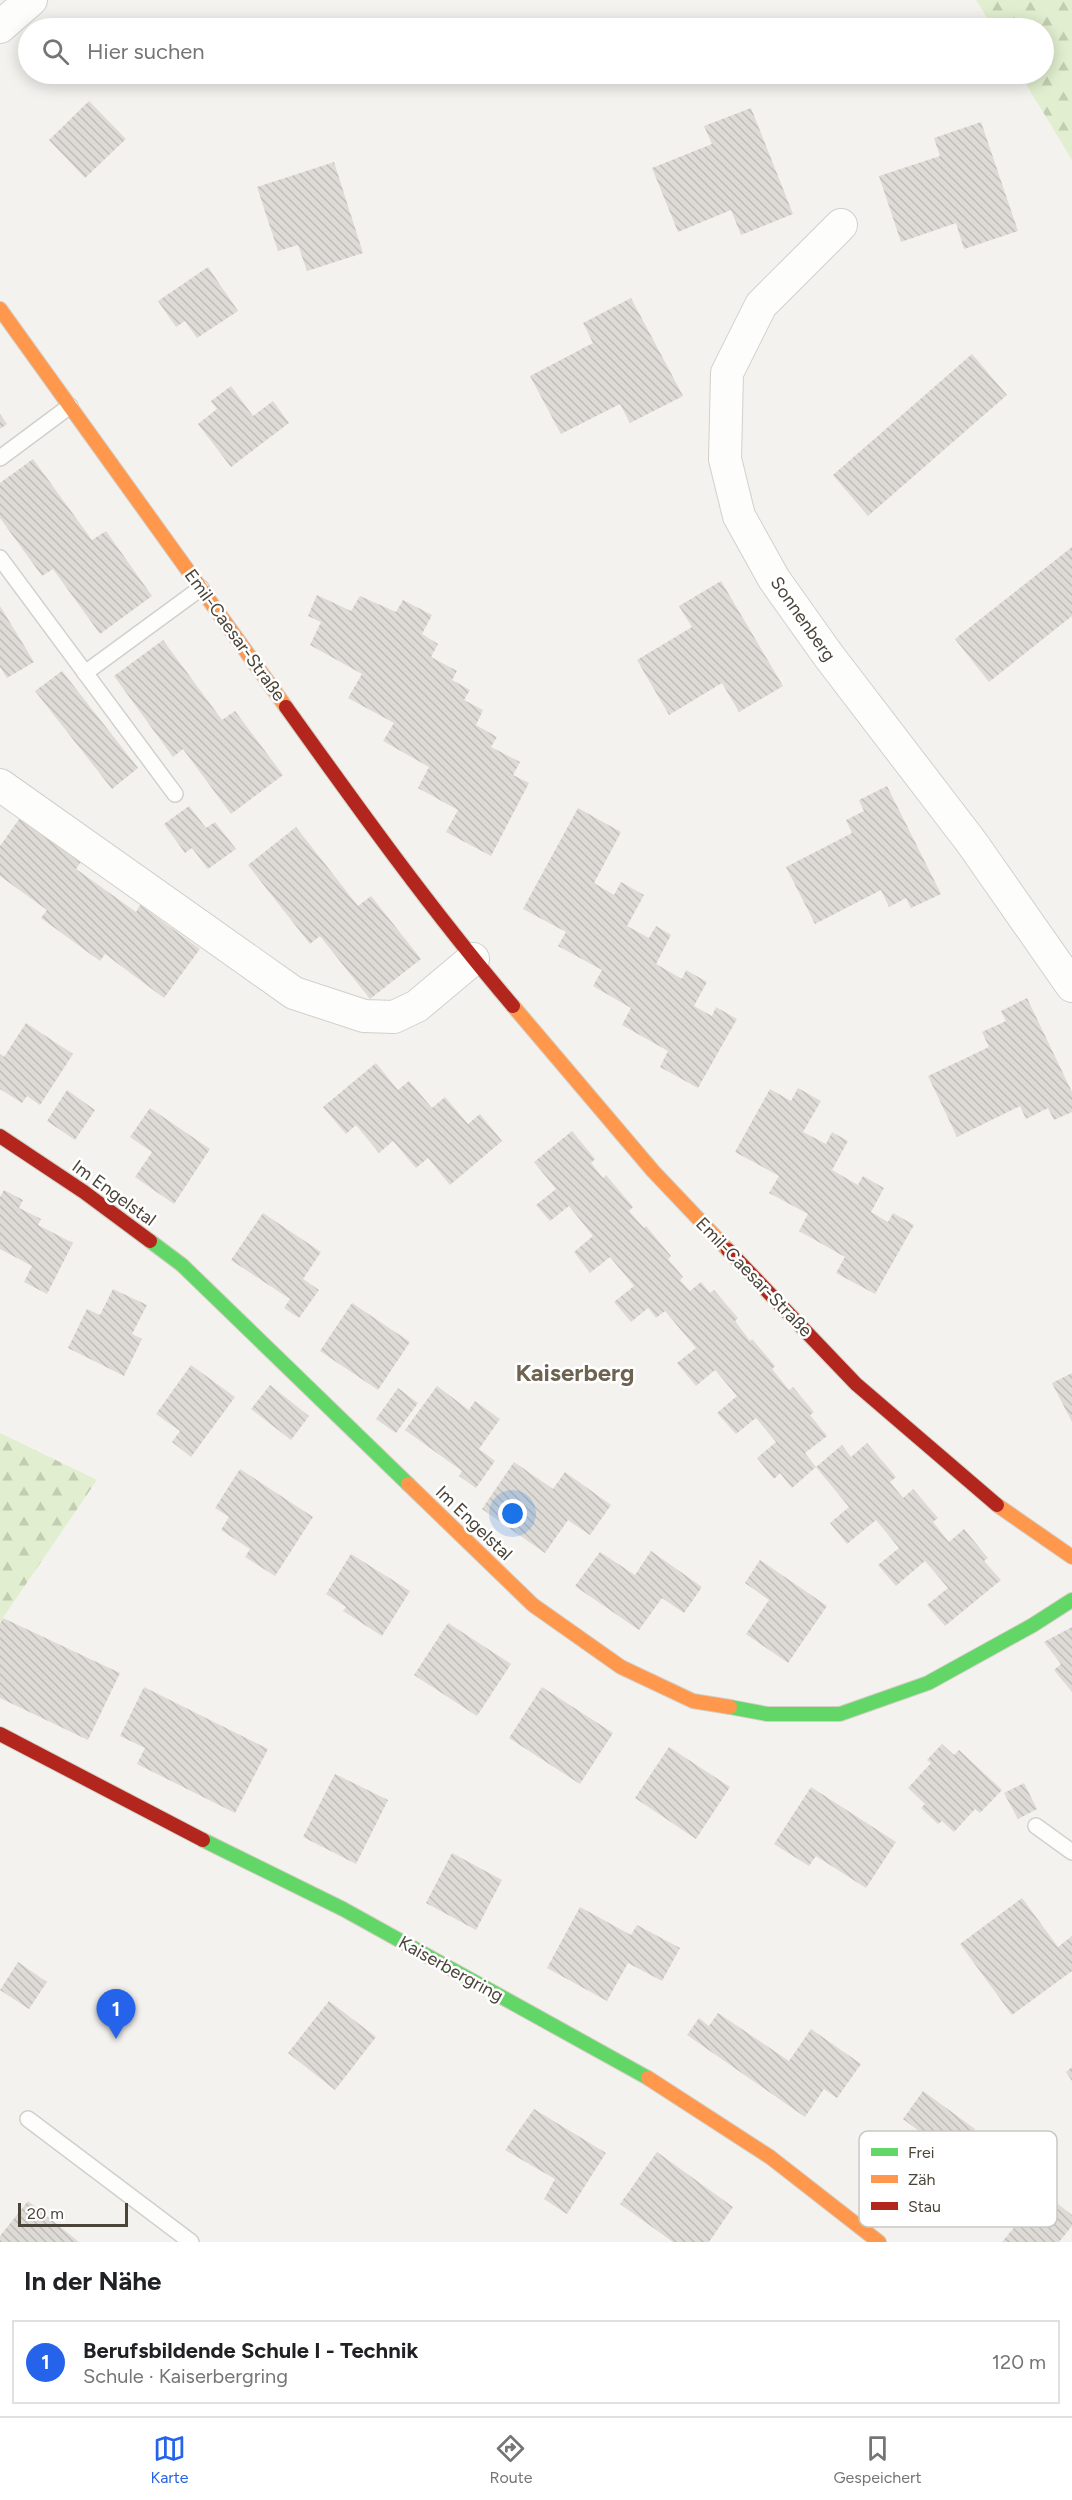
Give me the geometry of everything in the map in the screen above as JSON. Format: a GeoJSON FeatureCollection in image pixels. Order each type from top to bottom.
{"type":"FeatureCollection","features":[{"type":"Feature","properties":{"kind":"street"},"geometry":{"type":"LineString","coordinates":[[0,27],[31,0]]}},
{"type":"Feature","properties":{"kind":"street","name":"Sonnenberg"},"geometry":{"type":"LineString","coordinates":[[841,225],[761,306],[727,373],[725,459],[739,516],[774,579],[828,656],[972,843],[1072,986]]}},
{"type":"Feature","properties":{"kind":"street","name":"Emil-Caesar-Straße"},"geometry":{"type":"LineString","coordinates":[[0,309],[388,848],[473,959],[653,1171],[856,1384],[989,1499],[1072,1557]]}},
{"type":"Feature","properties":{"kind":"street"},"geometry":{"type":"LineString","coordinates":[[0,785],[294,993],[364,1016],[394,1017],[417,1006],[473,959]]}},
{"type":"Feature","properties":{"kind":"street","name":"Im Engelstal"},"geometry":{"type":"LineString","coordinates":[[0,1136],[84,1192],[182,1265],[533,1605],[621,1667],[693,1701],[767,1714],[840,1713],[928,1683],[1072,1600]]}},
{"type":"Feature","properties":{"kind":"street","name":"Kaiserbergring"},"geometry":{"type":"LineString","coordinates":[[0,1734],[245,1862],[343,1909],[640,2073],[770,2157],[859,2226]]}},
{"type":"Feature","properties":{"kind":"street","name":"Kaiserbergring"},"geometry":{"type":"LineString","coordinates":[[860,2227],[879,2242]]}},
{"type":"Feature","properties":{"kind":"lane"},"geometry":{"type":"LineString","coordinates":[[0,458],[70,406]]}},
{"type":"Feature","properties":{"kind":"lane"},"geometry":{"type":"LineString","coordinates":[[0,558],[175,794]]}},
{"type":"Feature","properties":{"kind":"lane"},"geometry":{"type":"LineString","coordinates":[[85,673],[201,588]]}},
{"type":"Feature","properties":{"kind":"lane"},"geometry":{"type":"LineString","coordinates":[[1036,1826],[1072,1852]]}},
{"type":"Feature","properties":{"kind":"lane"},"geometry":{"type":"LineString","coordinates":[[28,2119],[191,2242]]}},
{"type":"Feature","properties":{"kind":"green space"},"geometry":{"type":"Polygon","coordinates":[[[976,0],[1072,0],[1072,160],[1026,84],[1054,84],[1054,18],[987,18],[976,0]]]}},
{"type":"Feature","properties":{"kind":"green space"},"geometry":{"type":"Polygon","coordinates":[[[0,1433],[97,1480],[0,1622],[0,1433]]]}},
{"type":"Feature","properties":{"kind":"building"},"geometry":{"type":"Polygon","coordinates":[[[89,101],[126,139],[85,178],[49,140],[89,101]]]}},
{"type":"Feature","properties":{"kind":"building"},"geometry":{"type":"Polygon","coordinates":[[[751,108],[793,214],[741,235],[731,210],[678,232],[652,168],[712,144],[704,126],[751,108]]]}},
{"type":"Feature","properties":{"kind":"building"},"geometry":{"type":"Polygon","coordinates":[[[981,122],[1018,231],[964,249],[956,223],[901,242],[879,176],[940,156],[934,138],[981,122]]]}},
{"type":"Feature","properties":{"kind":"building"},"geometry":{"type":"Polygon","coordinates":[[[334,162],[363,253],[307,271],[298,245],[278,251],[257,187],[334,162]]]}},
{"type":"Feature","properties":{"kind":"building"},"geometry":{"type":"Polygon","coordinates":[[[208,267],[238,311],[197,338],[185,321],[176,327],[158,301],[208,267]]]}},
{"type":"Feature","properties":{"kind":"building"},"geometry":{"type":"Polygon","coordinates":[[[631,298],[683,396],[630,423],[620,404],[561,434],[530,376],[593,343],[583,323],[631,298]]]}},
{"type":"Feature","properties":{"kind":"building"},"geometry":{"type":"Polygon","coordinates":[[[972,354],[1007,395],[868,516],[833,475],[972,354]]]}},
{"type":"Feature","properties":{"kind":"building"},"geometry":{"type":"Polygon","coordinates":[[[231,386],[253,416],[273,401],[289,423],[231,467],[198,424],[217,409],[211,401],[231,386]]]}},
{"type":"Feature","properties":{"kind":"building"},"geometry":{"type":"Polygon","coordinates":[[[0,414],[7,424],[0,429],[0,414]]]}},
{"type":"Feature","properties":{"kind":"building"},"geometry":{"type":"Polygon","coordinates":[[[33,459],[92,540],[106,531],[152,596],[100,634],[53,569],[42,576],[0,518],[0,483],[33,459]]]}},
{"type":"Feature","properties":{"kind":"building"},"geometry":{"type":"Polygon","coordinates":[[[1072,547],[1072,616],[989,682],[955,639],[1072,547]]]}},
{"type":"Feature","properties":{"kind":"building"},"geometry":{"type":"Polygon","coordinates":[[[721,581],[783,686],[739,712],[722,683],[669,715],[637,660],[692,627],[679,606],[721,581]]]}},
{"type":"Feature","properties":{"kind":"building"},"geometry":{"type":"Polygon","coordinates":[[[317,595],[351,611],[360,596],[396,612],[403,600],[432,615],[422,634],[438,644],[431,657],[457,671],[452,680],[470,690],[464,700],[483,710],[476,725],[497,737],[491,747],[520,762],[513,775],[529,783],[491,856],[446,832],[458,810],[418,788],[429,767],[383,741],[394,723],[348,698],[362,674],[310,645],[321,622],[308,616],[317,595]]]}},
{"type":"Feature","properties":{"kind":"building"},"geometry":{"type":"Polygon","coordinates":[[[0,606],[34,662],[7,678],[0,667],[0,606]]]}},
{"type":"Feature","properties":{"kind":"building"},"geometry":{"type":"Polygon","coordinates":[[[163,640],[222,720],[235,711],[283,775],[231,814],[183,749],[173,757],[114,676],[163,640]]]}},
{"type":"Feature","properties":{"kind":"building"},"geometry":{"type":"Polygon","coordinates":[[[62,671],[138,768],[112,789],[35,691],[62,671]]]}},
{"type":"Feature","properties":{"kind":"building"},"geometry":{"type":"Polygon","coordinates":[[[887,786],[941,894],[911,908],[906,898],[889,907],[881,890],[815,924],[786,867],[852,833],[846,820],[864,811],[859,800],[887,786]]]}},
{"type":"Feature","properties":{"kind":"building"},"geometry":{"type":"Polygon","coordinates":[[[189,806],[206,828],[215,822],[236,849],[208,869],[192,848],[185,853],[164,824],[189,806]]]}},
{"type":"Feature","properties":{"kind":"building"},"geometry":{"type":"Polygon","coordinates":[[[578,808],[621,832],[594,883],[614,895],[621,882],[644,895],[627,926],[649,938],[656,926],[671,935],[656,964],[682,979],[686,970],[707,982],[694,1006],[712,1016],[716,1007],[737,1019],[698,1088],[660,1067],[668,1051],[622,1025],[631,1008],[593,986],[602,970],[558,946],[566,932],[523,909],[578,808]]]}},
{"type":"Feature","properties":{"kind":"building"},"geometry":{"type":"Polygon","coordinates":[[[22,815],[83,859],[76,869],[136,912],[140,905],[200,949],[164,998],[105,954],[100,961],[41,918],[47,910],[0,876],[0,846],[22,815]]]}},
{"type":"Feature","properties":{"kind":"building"},"geometry":{"type":"Polygon","coordinates":[[[296,827],[358,906],[371,896],[421,959],[370,999],[320,936],[310,944],[248,865],[296,827]]]}},
{"type":"Feature","properties":{"kind":"building"},"geometry":{"type":"Polygon","coordinates":[[[1027,998],[1072,1092],[1072,1112],[1054,1120],[1048,1108],[1026,1119],[1020,1106],[957,1137],[928,1076],[989,1047],[982,1032],[1006,1021],[1001,1011],[1027,998]]]}},
{"type":"Feature","properties":{"kind":"building"},"geometry":{"type":"Polygon","coordinates":[[[26,1023],[73,1054],[40,1105],[27,1096],[22,1103],[0,1089],[0,1054],[4,1057],[26,1023]]]}},
{"type":"Feature","properties":{"kind":"building"},"geometry":{"type":"Polygon","coordinates":[[[376,1063],[398,1090],[409,1081],[432,1108],[445,1097],[468,1124],[480,1114],[502,1141],[450,1185],[428,1158],[416,1168],[393,1141],[379,1153],[356,1125],[346,1134],[323,1107],[376,1063]]]}},
{"type":"Feature","properties":{"kind":"building"},"geometry":{"type":"Polygon","coordinates":[[[798,1088],[821,1101],[803,1132],[826,1144],[832,1132],[848,1141],[832,1170],[858,1185],[863,1176],[884,1188],[871,1212],[888,1222],[893,1213],[914,1225],[875,1294],[836,1273],[845,1257],[799,1231],[808,1214],[769,1193],[779,1176],[735,1152],[770,1089],[791,1101],[798,1088]]]}},
{"type":"Feature","properties":{"kind":"building"},"geometry":{"type":"Polygon","coordinates":[[[67,1090],[95,1110],[75,1140],[47,1121],[67,1090]]]}},
{"type":"Feature","properties":{"kind":"building"},"geometry":{"type":"Polygon","coordinates":[[[150,1108],[210,1149],[174,1204],[135,1177],[152,1152],[130,1137],[150,1108]]]}},
{"type":"Feature","properties":{"kind":"building"},"geometry":{"type":"Polygon","coordinates":[[[572,1131],[595,1159],[591,1163],[603,1178],[606,1175],[633,1207],[629,1211],[644,1228],[646,1226],[671,1256],[668,1259],[683,1277],[680,1280],[690,1291],[701,1282],[710,1293],[714,1290],[738,1318],[735,1321],[750,1341],[752,1339],[775,1366],[772,1369],[789,1390],[793,1387],[814,1412],[810,1415],[827,1436],[805,1453],[816,1467],[792,1488],[780,1473],[774,1479],[757,1458],[776,1442],[756,1418],[736,1434],[717,1413],[737,1396],[715,1370],[696,1386],[677,1363],[696,1348],[665,1311],[656,1318],[648,1308],[631,1322],[614,1302],[634,1286],[610,1257],[590,1273],[574,1252],[593,1236],[569,1206],[550,1221],[536,1205],[556,1189],[534,1162],[572,1131]]]}},
{"type":"Feature","properties":{"kind":"building"},"geometry":{"type":"Polygon","coordinates":[[[4,1190],[23,1200],[19,1208],[41,1219],[38,1225],[73,1243],[47,1294],[24,1282],[32,1266],[0,1249],[0,1197],[4,1190]]]}},
{"type":"Feature","properties":{"kind":"building"},"geometry":{"type":"Polygon","coordinates":[[[263,1213],[321,1252],[303,1279],[319,1290],[299,1318],[284,1308],[290,1299],[231,1260],[263,1213]]]}},
{"type":"Feature","properties":{"kind":"building"},"geometry":{"type":"Polygon","coordinates":[[[113,1289],[147,1305],[132,1334],[142,1339],[124,1376],[68,1348],[87,1309],[100,1315],[113,1289]]]}},
{"type":"Feature","properties":{"kind":"building"},"geometry":{"type":"Polygon","coordinates":[[[352,1303],[410,1342],[378,1390],[320,1351],[352,1303]]]}},
{"type":"Feature","properties":{"kind":"building"},"geometry":{"type":"Polygon","coordinates":[[[191,1365],[235,1397],[191,1457],[172,1442],[180,1431],[156,1414],[191,1365]]]}},
{"type":"Feature","properties":{"kind":"building"},"geometry":{"type":"Polygon","coordinates":[[[1072,1373],[1072,1422],[1052,1383],[1072,1373]]]}},
{"type":"Feature","properties":{"kind":"building"},"geometry":{"type":"Polygon","coordinates":[[[270,1385],[309,1416],[291,1440],[251,1409],[270,1385]]]}},
{"type":"Feature","properties":{"kind":"building"},"geometry":{"type":"Polygon","coordinates":[[[437,1386],[469,1410],[475,1401],[500,1419],[479,1449],[495,1461],[476,1488],[459,1476],[462,1471],[405,1430],[437,1386]]]}},
{"type":"Feature","properties":{"kind":"building"},"geometry":{"type":"Polygon","coordinates":[[[398,1388],[418,1403],[396,1433],[376,1419],[398,1388]]]}},
{"type":"Feature","properties":{"kind":"building"},"geometry":{"type":"Polygon","coordinates":[[[867,1443],[896,1477],[890,1482],[903,1498],[913,1489],[938,1518],[933,1522],[949,1542],[964,1529],[988,1558],[984,1561],[1001,1580],[945,1626],[927,1605],[948,1588],[925,1561],[896,1586],[878,1565],[899,1548],[876,1520],[847,1544],[830,1523],[849,1507],[816,1467],[842,1445],[851,1457],[867,1443]]]}},
{"type":"Feature","properties":{"kind":"building"},"geometry":{"type":"Polygon","coordinates":[[[514,1462],[553,1489],[565,1472],[611,1505],[590,1535],[568,1520],[545,1553],[482,1509],[514,1462]]]}},
{"type":"Feature","properties":{"kind":"building"},"geometry":{"type":"Polygon","coordinates":[[[240,1469],[313,1517],[275,1576],[245,1557],[250,1549],[221,1530],[229,1517],[215,1508],[240,1469]]]}},
{"type":"Feature","properties":{"kind":"building"},"geometry":{"type":"Polygon","coordinates":[[[651,1551],[702,1587],[684,1613],[662,1598],[639,1630],[575,1586],[600,1552],[635,1575],[651,1551]]]}},
{"type":"Feature","properties":{"kind":"building"},"geometry":{"type":"Polygon","coordinates":[[[351,1554],[410,1591],[382,1636],[343,1611],[346,1607],[326,1594],[351,1554]]]}},
{"type":"Feature","properties":{"kind":"building"},"geometry":{"type":"Polygon","coordinates":[[[760,1560],[827,1606],[788,1663],[746,1634],[769,1600],[745,1583],[760,1560]]]}},
{"type":"Feature","properties":{"kind":"building"},"geometry":{"type":"Polygon","coordinates":[[[3,1618],[120,1673],[88,1740],[0,1698],[0,1624],[3,1618]]]}},
{"type":"Feature","properties":{"kind":"building"},"geometry":{"type":"Polygon","coordinates":[[[448,1623],[511,1664],[477,1716],[414,1675],[448,1623]]]}},
{"type":"Feature","properties":{"kind":"building"},"geometry":{"type":"Polygon","coordinates":[[[1072,1627],[1072,1692],[1054,1670],[1061,1664],[1044,1642],[1072,1627]]]}},
{"type":"Feature","properties":{"kind":"building"},"geometry":{"type":"Polygon","coordinates":[[[144,1687],[268,1749],[235,1813],[137,1764],[145,1748],[120,1736],[144,1687]]]}},
{"type":"Feature","properties":{"kind":"building"},"geometry":{"type":"Polygon","coordinates":[[[542,1687],[613,1733],[580,1784],[509,1738],[542,1687]]]}},
{"type":"Feature","properties":{"kind":"building"},"geometry":{"type":"Polygon","coordinates":[[[942,1744],[954,1755],[959,1750],[1002,1790],[980,1813],[975,1809],[954,1832],[942,1821],[938,1824],[921,1808],[925,1804],[908,1788],[931,1763],[927,1760],[942,1744]]]}},
{"type":"Feature","properties":{"kind":"building"},"geometry":{"type":"Polygon","coordinates":[[[669,1747],[730,1787],[696,1839],[635,1798],[669,1747]]]}},
{"type":"Feature","properties":{"kind":"building"},"geometry":{"type":"Polygon","coordinates":[[[335,1774],[388,1800],[356,1864],[303,1837],[335,1774]]]}},
{"type":"Feature","properties":{"kind":"building"},"geometry":{"type":"Polygon","coordinates":[[[1024,1783],[1037,1809],[1018,1819],[1004,1793],[1024,1783]]]}},
{"type":"Feature","properties":{"kind":"building"},"geometry":{"type":"Polygon","coordinates":[[[811,1787],[896,1842],[866,1888],[816,1856],[809,1866],[774,1844],[811,1787]]]}},
{"type":"Feature","properties":{"kind":"building"},"geometry":{"type":"Polygon","coordinates":[[[452,1853],[502,1880],[476,1930],[426,1903],[452,1853]]]}},
{"type":"Feature","properties":{"kind":"building"},"geometry":{"type":"Polygon","coordinates":[[[1022,1898],[1058,1947],[1072,1936],[1072,1971],[1012,2015],[960,1944],[1022,1898]]]}},
{"type":"Feature","properties":{"kind":"building"},"geometry":{"type":"Polygon","coordinates":[[[580,1907],[631,1935],[637,1925],[680,1948],[662,1981],[628,1963],[607,2001],[547,1968],[580,1907]]]}},
{"type":"Feature","properties":{"kind":"building"},"geometry":{"type":"Polygon","coordinates":[[[18,1962],[47,1982],[29,2009],[0,1990],[18,1962]]]}},
{"type":"Feature","properties":{"kind":"building"},"geometry":{"type":"Polygon","coordinates":[[[329,2001],[376,2037],[335,2090],[288,2053],[329,2001]]]}},
{"type":"Feature","properties":{"kind":"building"},"geometry":{"type":"Polygon","coordinates":[[[718,2013],[789,2061],[811,2029],[861,2064],[837,2098],[824,2089],[805,2117],[687,2035],[699,2018],[709,2026],[718,2013]]]}},
{"type":"Feature","properties":{"kind":"building"},"geometry":{"type":"Polygon","coordinates":[[[1072,2067],[1072,2081],[1066,2072],[1072,2067]]]}},
{"type":"Feature","properties":{"kind":"building"},"geometry":{"type":"Polygon","coordinates":[[[923,2091],[975,2129],[974,2131],[919,2131],[903,2119],[923,2091]]]}},
{"type":"Feature","properties":{"kind":"building"},"geometry":{"type":"Polygon","coordinates":[[[534,2109],[606,2153],[567,2214],[544,2199],[555,2179],[505,2150],[534,2109]]]}},
{"type":"Feature","properties":{"kind":"building"},"geometry":{"type":"Polygon","coordinates":[[[657,2152],[733,2207],[709,2242],[673,2242],[620,2204],[657,2152]]]}},
{"type":"Feature","properties":{"kind":"building"},"geometry":{"type":"Polygon","coordinates":[[[28,2201],[79,2242],[0,2242],[0,2236],[28,2201]]]}},
{"type":"Feature","properties":{"kind":"building"},"geometry":{"type":"Polygon","coordinates":[[[1057,2203],[1072,2215],[1072,2226],[1059,2242],[1002,2242],[1014,2227],[1057,2227],[1057,2203]]]}},
{"type":"Feature","properties":{"kind":"traffic: fast"},"geometry":{"type":"LineString","coordinates":[[150,1241],[182,1265],[408,1484]]}},
{"type":"Feature","properties":{"kind":"traffic: fast"},"geometry":{"type":"LineString","coordinates":[[730,1707],[767,1714],[840,1714],[928,1683],[1033,1625],[1072,1600]]}},
{"type":"Feature","properties":{"kind":"traffic: fast"},"geometry":{"type":"LineString","coordinates":[[203,1840],[343,1909],[648,2078]]}},
{"type":"Feature","properties":{"kind":"traffic: slow"},"geometry":{"type":"LineString","coordinates":[[0,309],[286,707]]}},
{"type":"Feature","properties":{"kind":"traffic: slow"},"geometry":{"type":"LineString","coordinates":[[513,1006],[653,1171],[728,1250]]}},
{"type":"Feature","properties":{"kind":"traffic: slow"},"geometry":{"type":"LineString","coordinates":[[408,1484],[533,1605],[621,1667],[693,1701],[730,1707]]}},
{"type":"Feature","properties":{"kind":"traffic: slow"},"geometry":{"type":"LineString","coordinates":[[997,1505],[1072,1557]]}},
{"type":"Feature","properties":{"kind":"traffic: slow"},"geometry":{"type":"LineString","coordinates":[[648,2078],[770,2157],[859,2226]]}},
{"type":"Feature","properties":{"kind":"traffic: slow"},"geometry":{"type":"LineString","coordinates":[[860,2227],[879,2242]]}},
{"type":"Feature","properties":{"kind":"traffic: jam"},"geometry":{"type":"LineString","coordinates":[[286,707],[425,897],[513,1006]]}},
{"type":"Feature","properties":{"kind":"traffic: jam"},"geometry":{"type":"LineString","coordinates":[[0,1136],[84,1192],[150,1241]]}},
{"type":"Feature","properties":{"kind":"traffic: jam"},"geometry":{"type":"LineString","coordinates":[[728,1250],[856,1384],[997,1505]]}},
{"type":"Feature","properties":{"kind":"traffic: jam"},"geometry":{"type":"LineString","coordinates":[[0,1734],[203,1840]]}},
{"type":"Feature","properties":{"kind":"place","name":"Berufsbildende Schule I - Technik"},"geometry":{"type":"Point","coordinates":[116,2039]}},
{"type":"Feature","properties":{"kind":"district","name":"Kaiserberg"},"geometry":{"type":"Point","coordinates":[575,1373]}}]}
